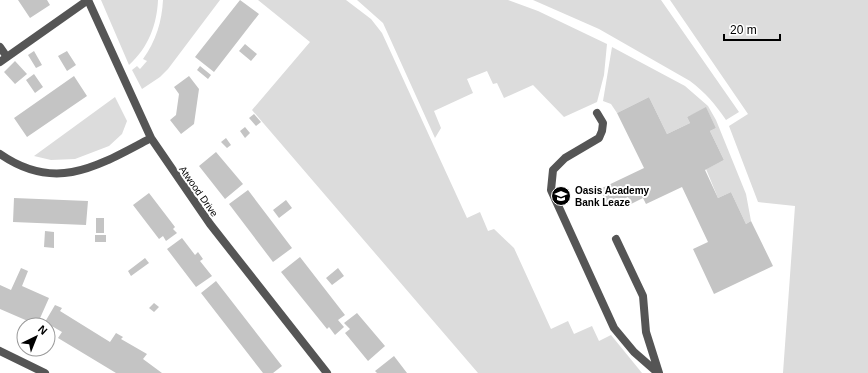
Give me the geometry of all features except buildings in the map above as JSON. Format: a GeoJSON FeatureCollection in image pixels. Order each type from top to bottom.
{"type":"FeatureCollection","features":[{"type":"Feature","properties":{"kind":"street"},"geometry":{"type":"LineString","coordinates":[[0,62],[88,0]]}},
{"type":"Feature","properties":{"kind":"street","name":"Atwood Drive"},"geometry":{"type":"LineString","coordinates":[[88,0],[151,138],[210,224],[327,373]]}},
{"type":"Feature","properties":{"kind":"street"},"geometry":{"type":"LineString","coordinates":[[0,46],[7,57]]}},
{"type":"Feature","properties":{"kind":"street"},"geometry":{"type":"LineString","coordinates":[[597,113],[603,124],[599,138],[565,158],[553,170],[551,190],[614,328],[634,352],[658,373]]}},
{"type":"Feature","properties":{"kind":"street"},"geometry":{"type":"LineString","coordinates":[[0,154],[28,169],[58,173],[71,173],[91,168],[110,160],[151,138]]}},
{"type":"Feature","properties":{"kind":"street"},"geometry":{"type":"LineString","coordinates":[[616,239],[643,296],[646,332],[658,373]]}},
{"type":"Feature","properties":{"kind":"street"},"geometry":{"type":"LineString","coordinates":[[0,352],[45,373]]}},
{"type":"Feature","properties":{"kind":"shaded area"},"geometry":{"type":"Polygon","coordinates":[[[101,0],[158,0],[156,18],[150,36],[136,58],[129,65],[101,0]]]}},
{"type":"Feature","properties":{"kind":"shaded area"},"geometry":{"type":"Polygon","coordinates":[[[163,0],[220,0],[168,69],[160,77],[142,89],[132,70],[137,66],[140,69],[147,61],[143,59],[158,31],[163,0]]]}},
{"type":"Feature","properties":{"kind":"shaded area"},"geometry":{"type":"Polygon","coordinates":[[[258,0],[346,0],[371,19],[382,33],[467,218],[480,212],[488,231],[494,229],[514,248],[551,329],[568,321],[574,334],[592,326],[599,341],[611,335],[642,373],[478,373],[252,110],[310,42],[258,0]]]}},
{"type":"Feature","properties":{"kind":"shaded area"},"geometry":{"type":"Polygon","coordinates":[[[357,0],[508,0],[538,11],[607,44],[604,75],[597,102],[564,117],[533,85],[504,98],[497,83],[493,84],[487,71],[467,79],[473,93],[434,111],[441,128],[435,138],[383,23],[357,0]]]}},
{"type":"Feature","properties":{"kind":"shaded area"},"geometry":{"type":"Polygon","coordinates":[[[533,0],[661,0],[739,112],[726,120],[710,99],[690,81],[599,29],[533,0]]]}},
{"type":"Feature","properties":{"kind":"shaded area"},"geometry":{"type":"Polygon","coordinates":[[[670,0],[868,0],[868,373],[783,373],[795,206],[758,202],[729,126],[748,114],[670,0]]]}},
{"type":"Feature","properties":{"kind":"shaded area"},"geometry":{"type":"Polygon","coordinates":[[[612,47],[685,86],[708,106],[716,120],[746,194],[751,221],[746,224],[731,192],[718,198],[706,169],[724,160],[710,131],[716,128],[706,108],[687,117],[690,123],[667,134],[649,97],[617,113],[611,104],[603,101],[612,47]]]}},
{"type":"Feature","properties":{"kind":"shaded area"},"geometry":{"type":"Polygon","coordinates":[[[115,97],[127,121],[122,134],[109,146],[75,159],[51,160],[34,156],[115,97]]]}},
{"type":"Feature","properties":{"kind":"place","name":"Oasis Academy Bank Leaze"},"geometry":{"type":"Point","coordinates":[561,196]}}]}
